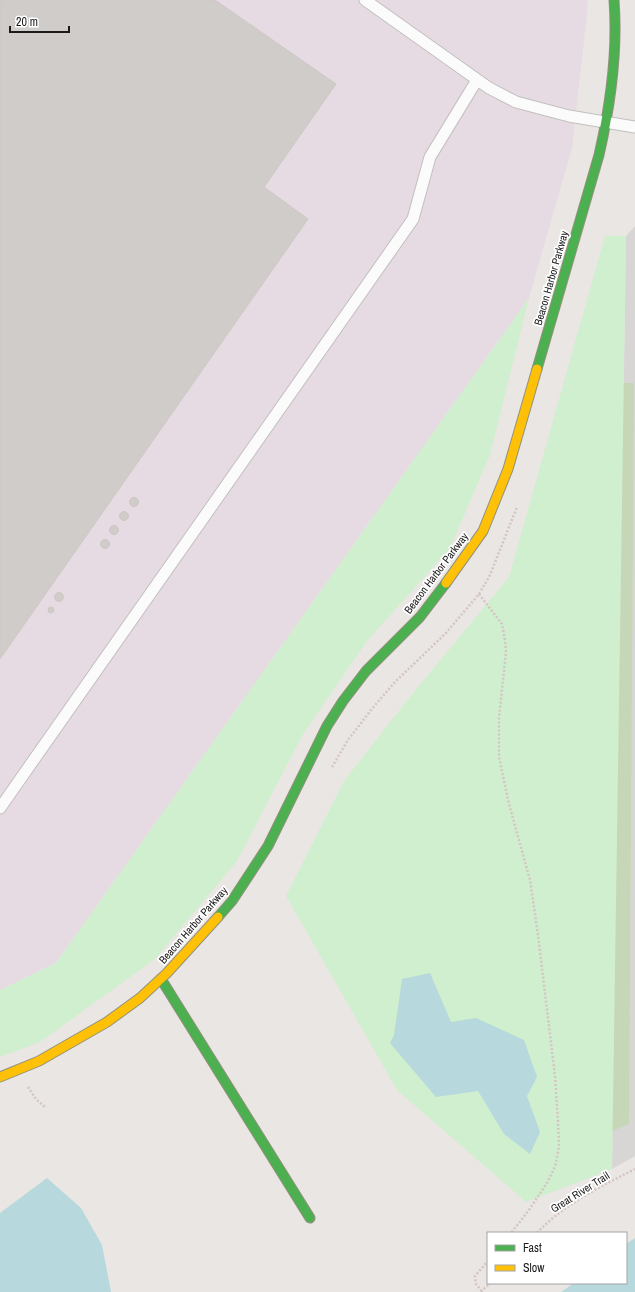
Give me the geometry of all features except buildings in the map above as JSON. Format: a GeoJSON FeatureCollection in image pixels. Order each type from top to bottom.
{"type":"FeatureCollection","features":[{"type":"Feature","properties":{"kind":"street","name":"Beacon Harbor Parkway"},"geometry":{"type":"LineString","coordinates":[[0,1077],[39,1061],[107,1022],[140,998],[197,941],[232,901],[268,846],[327,726],[342,701],[366,671],[420,617],[456,570],[483,531],[508,469],[607,123],[616,48],[614,0]]}},
{"type":"Feature","properties":{"kind":"street"},"geometry":{"type":"LineString","coordinates":[[161,978],[310,1218]]}},
{"type":"Feature","properties":{"kind":"lane"},"geometry":{"type":"LineString","coordinates":[[365,0],[477,80],[516,102],[569,116],[635,127]]}},
{"type":"Feature","properties":{"kind":"lane"},"geometry":{"type":"LineString","coordinates":[[0,808],[413,219],[430,157],[477,80]]}},
{"type":"Feature","properties":{"kind":"path"},"geometry":{"type":"LineString","coordinates":[[480,594],[502,624],[505,640],[506,652],[499,718],[499,757],[509,804],[530,880],[548,1021],[558,1121],[559,1147],[555,1167],[529,1210],[511,1232]]}},
{"type":"Feature","properties":{"kind":"path"},"geometry":{"type":"LineString","coordinates":[[22,1068],[28,1086],[36,1099],[46,1108]]}},
{"type":"Feature","properties":{"kind":"path","name":"Great River Trail"},"geometry":{"type":"LineString","coordinates":[[538,1232],[548,1221],[579,1200],[608,1182],[635,1169]]}},
{"type":"Feature","properties":{"kind":"path"},"geometry":{"type":"LineString","coordinates":[[487,1262],[475,1276],[476,1284],[482,1292],[489,1284]]}},
{"type":"Feature","properties":{"kind":"shaded area"},"geometry":{"type":"Polygon","coordinates":[[[0,0],[587,0],[588,5],[572,148],[529,298],[56,963],[0,990],[0,0]]]}},
{"type":"Feature","properties":{"kind":"shaded area"},"geometry":{"type":"Polygon","coordinates":[[[635,226],[635,1156],[612,1169],[626,236],[635,226]]]}},
{"type":"Feature","properties":{"kind":"green space"},"geometry":{"type":"Polygon","coordinates":[[[605,236],[626,236],[612,1169],[526,1202],[397,1090],[286,896],[344,781],[409,698],[509,577],[605,236]]]}},
{"type":"Feature","properties":{"kind":"green space"},"geometry":{"type":"Polygon","coordinates":[[[529,298],[490,455],[450,548],[367,641],[303,734],[237,861],[155,959],[40,1042],[0,1057],[0,990],[56,963],[529,298]]]}},
{"type":"Feature","properties":{"kind":"green space"},"geometry":{"type":"Polygon","coordinates":[[[604,383],[634,383],[629,1124],[593,1139],[604,383]]]}},
{"type":"Feature","properties":{"kind":"water"},"geometry":{"type":"Polygon","coordinates":[[[430,973],[451,1022],[476,1018],[524,1040],[537,1077],[527,1096],[540,1132],[530,1154],[504,1134],[478,1091],[436,1097],[390,1043],[394,1035],[402,979],[430,973]]]}},
{"type":"Feature","properties":{"kind":"water"},"geometry":{"type":"Polygon","coordinates":[[[47,1178],[81,1208],[102,1245],[111,1292],[0,1292],[0,1213],[47,1178]]]}},
{"type":"Feature","properties":{"kind":"water"},"geometry":{"type":"Polygon","coordinates":[[[635,1238],[635,1292],[561,1292],[573,1284],[627,1284],[627,1243],[635,1238]]]}},
{"type":"Feature","properties":{"kind":"traffic: fast"},"geometry":{"type":"LineString","coordinates":[[537,369],[599,155],[603,136],[610,97],[614,59],[614,0]]}},
{"type":"Feature","properties":{"kind":"traffic: fast"},"geometry":{"type":"LineString","coordinates":[[218,917],[232,901],[268,846],[327,726],[343,701],[366,671],[420,617],[446,583]]}},
{"type":"Feature","properties":{"kind":"traffic: fast"},"geometry":{"type":"LineString","coordinates":[[161,979],[310,1218]]}},
{"type":"Feature","properties":{"kind":"traffic: slow"},"geometry":{"type":"LineString","coordinates":[[446,583],[483,531],[508,469],[537,369]]}},
{"type":"Feature","properties":{"kind":"traffic: slow"},"geometry":{"type":"LineString","coordinates":[[0,1077],[39,1061],[107,1022],[140,998],[167,973],[218,917]]}}]}
